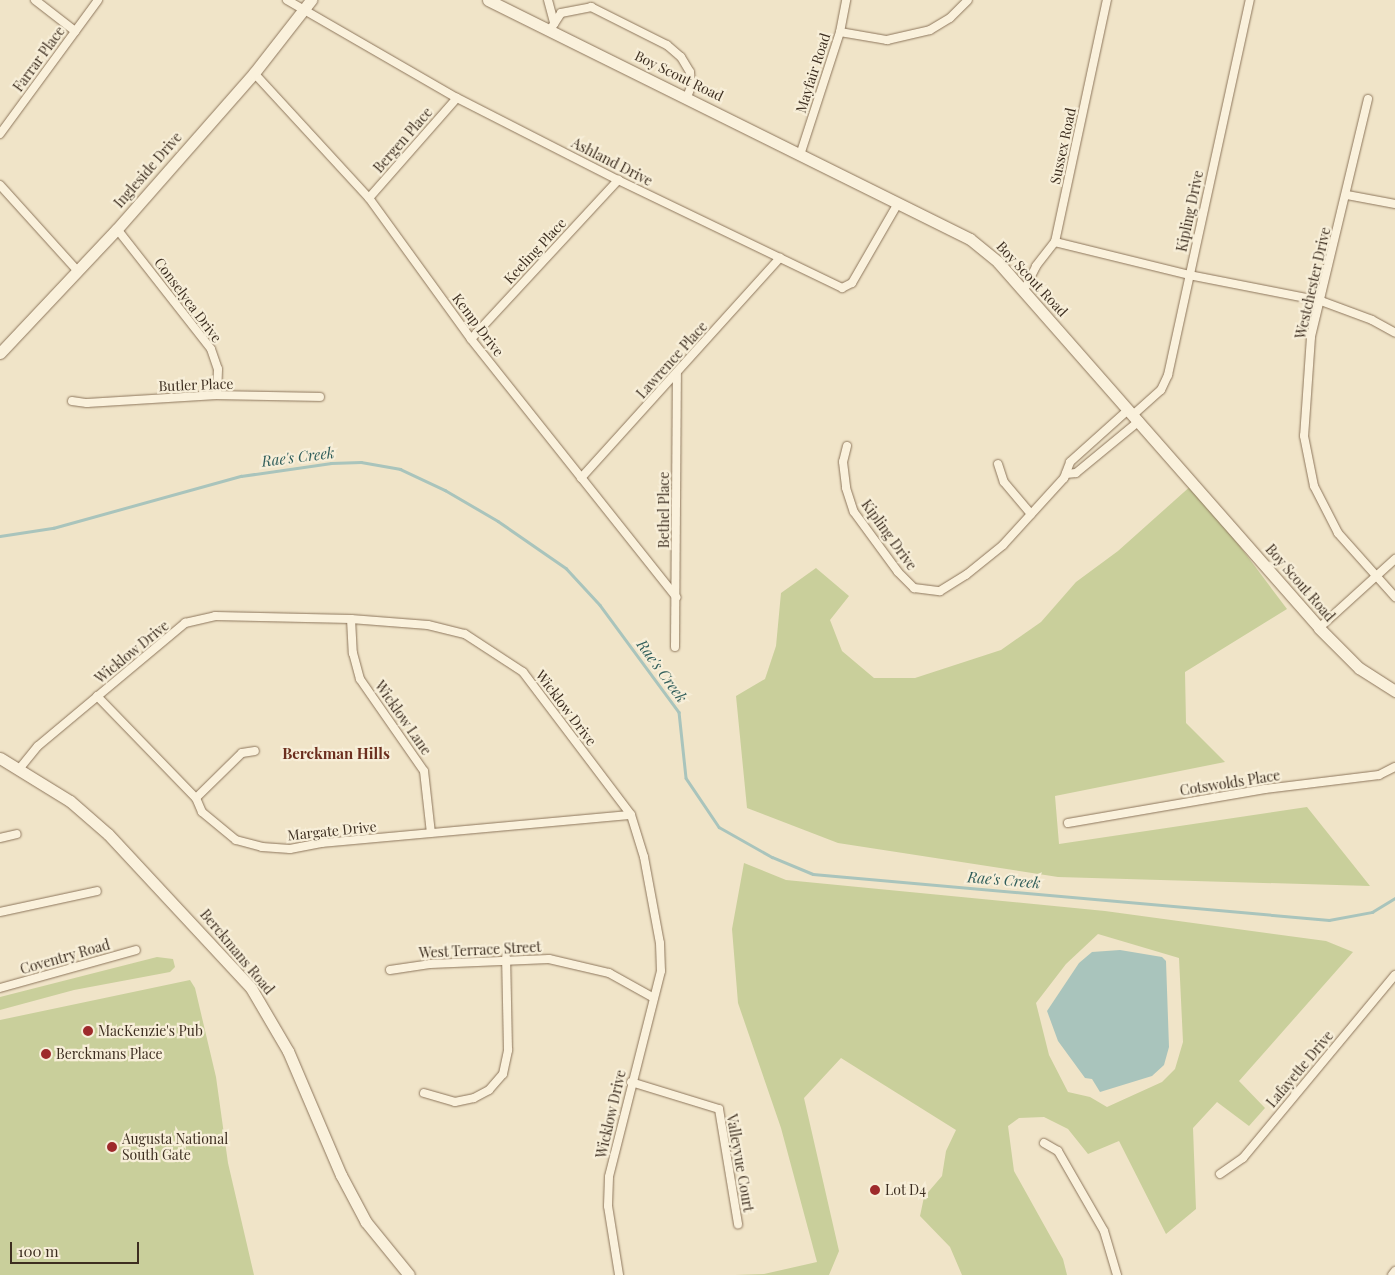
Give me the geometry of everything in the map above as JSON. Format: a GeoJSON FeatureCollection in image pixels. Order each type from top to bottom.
{"type":"FeatureCollection","features":[{"type":"Feature","properties":{"kind":"street"},"geometry":{"type":"LineString","coordinates":[[34,0],[75,31]]}},
{"type":"Feature","properties":{"kind":"street","name":"Farrar Place"},"geometry":{"type":"LineString","coordinates":[[0,134],[98,0]]}},
{"type":"Feature","properties":{"kind":"street","name":"Ashland Drive"},"geometry":{"type":"LineString","coordinates":[[287,0],[307,4],[457,98],[618,180],[842,288],[852,283],[897,205]]}},
{"type":"Feature","properties":{"kind":"street","name":"Boy Scout Road"},"geometry":{"type":"LineString","coordinates":[[488,0],[552,27],[687,97],[801,152],[897,205],[970,239],[998,262],[1024,290],[1320,628],[1359,668],[1395,691]]}},
{"type":"Feature","properties":{"kind":"street"},"geometry":{"type":"LineString","coordinates":[[548,0],[552,27]]}},
{"type":"Feature","properties":{"kind":"street","name":"Mayfair Road"},"geometry":{"type":"LineString","coordinates":[[801,152],[840,32],[846,0]]}},
{"type":"Feature","properties":{"kind":"street"},"geometry":{"type":"LineString","coordinates":[[840,32],[887,40],[930,30],[950,18],[968,0]]}},
{"type":"Feature","properties":{"kind":"street","name":"Sussex Road"},"geometry":{"type":"LineString","coordinates":[[1024,290],[1036,266],[1055,242],[1107,0]]}},
{"type":"Feature","properties":{"kind":"street","name":"Kipling Drive"},"geometry":{"type":"LineString","coordinates":[[1066,474],[1076,473],[1134,414],[1161,390],[1168,376],[1250,0]]}},
{"type":"Feature","properties":{"kind":"street","name":"Ingleside Drive"},"geometry":{"type":"LineString","coordinates":[[0,353],[76,269],[117,229],[254,73],[307,4]]}},
{"type":"Feature","properties":{"kind":"street"},"geometry":{"type":"LineString","coordinates":[[552,27],[568,9],[591,7],[667,45],[682,57],[690,72],[690,87],[687,97]]}},
{"type":"Feature","properties":{"kind":"street","name":"Kemp Drive"},"geometry":{"type":"LineString","coordinates":[[254,73],[369,198],[471,339],[676,597]]}},
{"type":"Feature","properties":{"kind":"street","name":"Bergen Place"},"geometry":{"type":"LineString","coordinates":[[369,198],[457,98]]}},
{"type":"Feature","properties":{"kind":"street","name":"Westchester Drive"},"geometry":{"type":"LineString","coordinates":[[1368,99],[1322,301],[1311,338],[1304,436],[1309,468],[1338,533],[1395,597]]}},
{"type":"Feature","properties":{"kind":"street","name":"Keeling Place"},"geometry":{"type":"LineString","coordinates":[[471,339],[618,180]]}},
{"type":"Feature","properties":{"kind":"street"},"geometry":{"type":"LineString","coordinates":[[0,186],[76,269]]}},
{"type":"Feature","properties":{"kind":"street"},"geometry":{"type":"LineString","coordinates":[[1347,195],[1395,204]]}},
{"type":"Feature","properties":{"kind":"street","name":"Conselyea Drive"},"geometry":{"type":"LineString","coordinates":[[117,229],[211,349],[218,369],[217,395]]}},
{"type":"Feature","properties":{"kind":"street"},"geometry":{"type":"LineString","coordinates":[[1055,242],[1189,275],[1322,301],[1372,320],[1395,333]]}},
{"type":"Feature","properties":{"kind":"street","name":"Lawrence Place"},"geometry":{"type":"LineString","coordinates":[[581,478],[780,258]]}},
{"type":"Feature","properties":{"kind":"street","name":"Bethel Place"},"geometry":{"type":"LineString","coordinates":[[675,647],[677,373]]}},
{"type":"Feature","properties":{"kind":"street","name":"Butler Place"},"geometry":{"type":"LineString","coordinates":[[72,401],[87,403],[217,395],[320,397]]}},
{"type":"Feature","properties":{"kind":"street","name":"Kipling Drive"},"geometry":{"type":"LineString","coordinates":[[847,446],[843,462],[846,488],[854,512],[898,572],[914,588],[940,591],[966,575],[1003,545],[1066,474],[1070,462],[1134,414]]}},
{"type":"Feature","properties":{"kind":"street"},"geometry":{"type":"LineString","coordinates":[[998,464],[1004,482],[1031,514]]}},
{"type":"Feature","properties":{"kind":"street"},"geometry":{"type":"LineString","coordinates":[[1320,628],[1395,559]]}},
{"type":"Feature","properties":{"kind":"street","name":"Wicklow Drive"},"geometry":{"type":"LineString","coordinates":[[20,768],[38,746],[186,623],[214,616],[351,619],[428,625],[464,634],[496,652],[523,672],[631,814],[644,856],[660,943],[661,971],[631,1082],[609,1177],[608,1206],[619,1275]]}},
{"type":"Feature","properties":{"kind":"street","name":"Wicklow Lane"},"geometry":{"type":"LineString","coordinates":[[351,619],[353,653],[360,679],[424,772],[431,833]]}},
{"type":"Feature","properties":{"kind":"street","name":"Margate Drive"},"geometry":{"type":"LineString","coordinates":[[97,696],[196,798],[202,812],[236,840],[262,846],[290,849],[431,833],[631,814]]}},
{"type":"Feature","properties":{"kind":"street"},"geometry":{"type":"LineString","coordinates":[[196,798],[242,753],[255,751]]}},
{"type":"Feature","properties":{"kind":"street","name":"Berckmans Road"},"geometry":{"type":"LineString","coordinates":[[0,758],[20,768],[70,802],[108,834],[251,988],[288,1051],[341,1175],[366,1222],[408,1275]]}},
{"type":"Feature","properties":{"kind":"street","name":"Cotswolds Place"},"geometry":{"type":"LineString","coordinates":[[1068,823],[1265,789],[1379,775],[1395,767]]}},
{"type":"Feature","properties":{"kind":"street"},"geometry":{"type":"LineString","coordinates":[[0,838],[17,834]]}},
{"type":"Feature","properties":{"kind":"street"},"geometry":{"type":"LineString","coordinates":[[0,912],[97,891]]}},
{"type":"Feature","properties":{"kind":"street","name":"Coventry Road"},"geometry":{"type":"LineString","coordinates":[[0,988],[136,950]]}},
{"type":"Feature","properties":{"kind":"street"},"geometry":{"type":"LineString","coordinates":[[424,1093],[455,1102],[474,1098],[490,1090],[503,1074],[508,1050],[506,958]]}},
{"type":"Feature","properties":{"kind":"street","name":"West Terrace Street"},"geometry":{"type":"LineString","coordinates":[[390,970],[506,958],[548,959],[580,964],[609,973],[654,998]]}},
{"type":"Feature","properties":{"kind":"street","name":"Lafayette Drive"},"geometry":{"type":"LineString","coordinates":[[1220,1174],[1242,1158],[1395,975]]}},
{"type":"Feature","properties":{"kind":"street","name":"Valleyvue Court"},"geometry":{"type":"LineString","coordinates":[[631,1082],[718,1108],[738,1224]]}},
{"type":"Feature","properties":{"kind":"street"},"geometry":{"type":"LineString","coordinates":[[1044,1143],[1058,1151],[1104,1231],[1117,1275]]}},
{"type":"Feature","properties":{"kind":"street"},"geometry":{"type":"LineString","coordinates":[[1392,1275],[1395,1271]]}},
{"type":"Feature","properties":{"kind":"green space"},"geometry":{"type":"Polygon","coordinates":[[[1193,484],[1287,609],[1185,672],[1186,723],[1225,762],[1055,796],[1059,844],[1307,807],[1370,886],[1058,877],[838,843],[747,808],[736,696],[765,679],[776,646],[781,593],[816,568],[849,596],[830,620],[842,651],[874,678],[915,678],[1001,650],[1041,622],[1076,582],[1118,551],[1193,484]]]}},
{"type":"Feature","properties":{"kind":"green space"},"geometry":{"type":"Polygon","coordinates":[[[744,863],[786,880],[1105,911],[1326,941],[1353,952],[1239,1081],[1265,1108],[1249,1126],[1217,1102],[1193,1128],[1196,1209],[1166,1234],[1119,1141],[1088,1154],[1068,1129],[1044,1117],[1019,1118],[1008,1126],[1014,1171],[1063,1259],[1067,1275],[962,1275],[950,1247],[920,1216],[924,1197],[942,1176],[946,1151],[956,1130],[841,1058],[804,1098],[839,1251],[829,1275],[735,1275],[764,1274],[817,1262],[781,1128],[738,1003],[732,929],[744,863]],[[1098,934],[1066,964],[1036,1003],[1049,1055],[1068,1092],[1090,1097],[1107,1107],[1162,1082],[1175,1069],[1183,1042],[1179,958],[1098,934]]]}},
{"type":"Feature","properties":{"kind":"green space"},"geometry":{"type":"Polygon","coordinates":[[[157,957],[173,959],[175,967],[170,972],[74,990],[0,1010],[0,997],[157,957]]]}},
{"type":"Feature","properties":{"kind":"green space"},"geometry":{"type":"Polygon","coordinates":[[[190,980],[195,988],[216,1077],[228,1163],[254,1275],[0,1275],[0,1020],[190,980]]]}},
{"type":"Feature","properties":{"kind":"water"},"geometry":{"type":"Polygon","coordinates":[[[1120,950],[1162,957],[1166,961],[1169,1047],[1164,1065],[1152,1076],[1100,1092],[1092,1079],[1085,1078],[1058,1041],[1047,1011],[1079,963],[1092,952],[1120,950]]]}},
{"type":"Feature","properties":{"kind":"waterway","name":"Rae's Creek"},"geometry":{"type":"LineString","coordinates":[[0,536],[53,528],[241,476],[331,463],[361,462],[400,469],[445,490],[498,521],[566,568],[600,605],[679,712],[686,778],[719,827],[772,857],[813,874],[1329,920],[1372,912],[1395,898]]}},
{"type":"Feature","properties":{"kind":"place","name":"MacKenzie's Pub"},"geometry":{"type":"Point","coordinates":[88,1031]}},
{"type":"Feature","properties":{"kind":"place","name":"Berckmans Place"},"geometry":{"type":"Point","coordinates":[46,1054]}},
{"type":"Feature","properties":{"kind":"place","name":"Augusta National South Gate"},"geometry":{"type":"Point","coordinates":[112,1147]}},
{"type":"Feature","properties":{"kind":"place","name":"Lot D4"},"geometry":{"type":"Point","coordinates":[875,1190]}},
{"type":"Feature","properties":{"kind":"district","name":"Berckman Hills"},"geometry":{"type":"Point","coordinates":[336,754]}}]}
